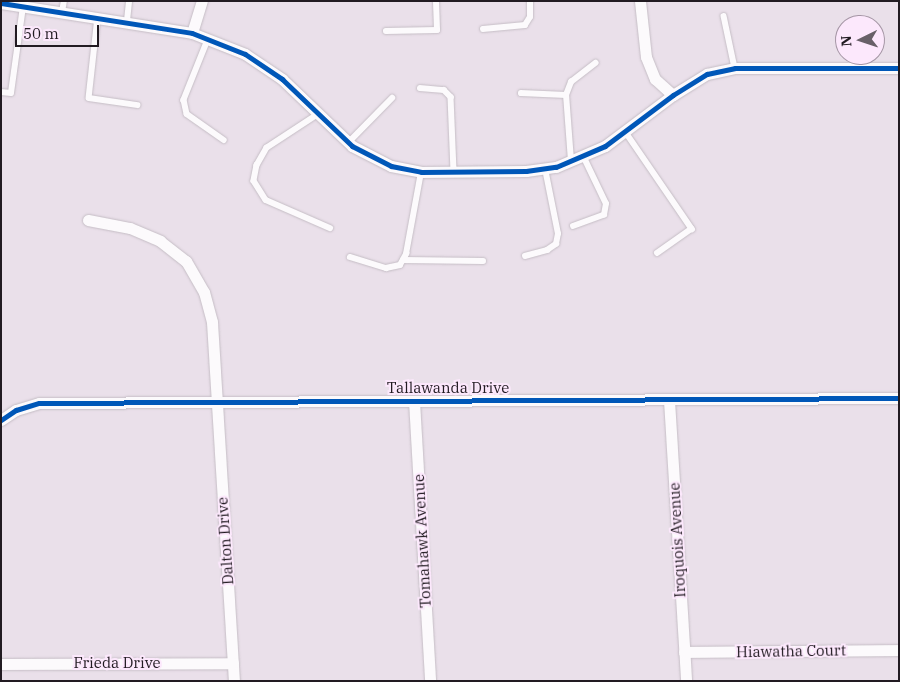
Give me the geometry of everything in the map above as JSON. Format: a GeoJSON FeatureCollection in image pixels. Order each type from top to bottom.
{"type":"FeatureCollection","features":[{"type":"Feature","properties":{"kind":"street"},"geometry":{"type":"LineString","coordinates":[[192,34],[202,1]]}},
{"type":"Feature","properties":{"kind":"street"},"geometry":{"type":"LineString","coordinates":[[640,1],[646,57],[655,79],[673,95]]}},
{"type":"Feature","properties":{"kind":"street"},"geometry":{"type":"LineString","coordinates":[[1,3],[24,6],[63,6],[98,17],[192,34],[245,54],[282,79],[348,143],[391,166],[421,172],[545,168],[571,161],[625,131],[673,95],[708,74],[735,68],[899,68]]}},
{"type":"Feature","properties":{"kind":"street","name":"Dalton Drive"},"geometry":{"type":"LineString","coordinates":[[88,220],[130,228],[160,241],[186,262],[204,292],[212,322],[234,681]]}},
{"type":"Feature","properties":{"kind":"street","name":"Tallawanda Drive"},"geometry":{"type":"LineString","coordinates":[[1,420],[16,410],[39,403],[899,398]]}},
{"type":"Feature","properties":{"kind":"street","name":"Iroquois Avenue"},"geometry":{"type":"LineString","coordinates":[[669,400],[686,681]]}},
{"type":"Feature","properties":{"kind":"street","name":"Tomahawk Avenue"},"geometry":{"type":"LineString","coordinates":[[414,401],[430,681]]}},
{"type":"Feature","properties":{"kind":"street","name":"Hiawatha Court"},"geometry":{"type":"LineString","coordinates":[[684,652],[899,650]]}},
{"type":"Feature","properties":{"kind":"street","name":"Frieda Drive"},"geometry":{"type":"LineString","coordinates":[[1,664],[233,663]]}},
{"type":"Feature","properties":{"kind":"lane"},"geometry":{"type":"LineString","coordinates":[[127,21],[129,1]]}},
{"type":"Feature","properties":{"kind":"lane"},"geometry":{"type":"LineString","coordinates":[[386,31],[437,30],[436,1]]}},
{"type":"Feature","properties":{"kind":"lane"},"geometry":{"type":"LineString","coordinates":[[483,28],[525,25],[530,17],[530,1]]}},
{"type":"Feature","properties":{"kind":"lane"},"geometry":{"type":"LineString","coordinates":[[1,92],[11,93],[24,6]]}},
{"type":"Feature","properties":{"kind":"lane"},"geometry":{"type":"LineString","coordinates":[[724,16],[735,68]]}},
{"type":"Feature","properties":{"kind":"lane"},"geometry":{"type":"LineString","coordinates":[[98,17],[89,98],[137,105]]}},
{"type":"Feature","properties":{"kind":"lane"},"geometry":{"type":"LineString","coordinates":[[208,40],[184,100],[186,114],[224,140]]}},
{"type":"Feature","properties":{"kind":"lane"},"geometry":{"type":"LineString","coordinates":[[571,161],[566,95],[570,82],[595,62]]}},
{"type":"Feature","properties":{"kind":"lane"},"geometry":{"type":"LineString","coordinates":[[420,88],[444,90],[452,97],[454,172]]}},
{"type":"Feature","properties":{"kind":"lane"},"geometry":{"type":"LineString","coordinates":[[521,93],[566,95]]}},
{"type":"Feature","properties":{"kind":"lane"},"geometry":{"type":"LineString","coordinates":[[348,143],[392,98]]}},
{"type":"Feature","properties":{"kind":"lane"},"geometry":{"type":"LineString","coordinates":[[319,114],[267,148],[257,165],[254,180],[266,200],[330,228]]}},
{"type":"Feature","properties":{"kind":"lane"},"geometry":{"type":"LineString","coordinates":[[625,131],[692,229],[658,253]]}},
{"type":"Feature","properties":{"kind":"lane"},"geometry":{"type":"LineString","coordinates":[[573,226],[604,215],[606,204],[583,156]]}},
{"type":"Feature","properties":{"kind":"lane"},"geometry":{"type":"LineString","coordinates":[[526,256],[547,250],[556,244],[556,220],[545,168]]}},
{"type":"Feature","properties":{"kind":"lane"},"geometry":{"type":"LineString","coordinates":[[350,257],[386,268],[400,265],[403,260],[421,172]]}},
{"type":"Feature","properties":{"kind":"lane"},"geometry":{"type":"LineString","coordinates":[[403,260],[483,261]]}},
{"type":"Feature","properties":{"kind":"cycle path"},"geometry":{"type":"LineString","coordinates":[[1,3],[192,33],[245,54],[282,79],[352,146],[391,166],[421,172],[526,171],[556,167],[605,146],[673,95],[707,74],[735,68],[899,68]]}},
{"type":"Feature","properties":{"kind":"cycle path"},"geometry":{"type":"LineString","coordinates":[[1,420],[16,410],[39,403],[899,398]]}}]}
